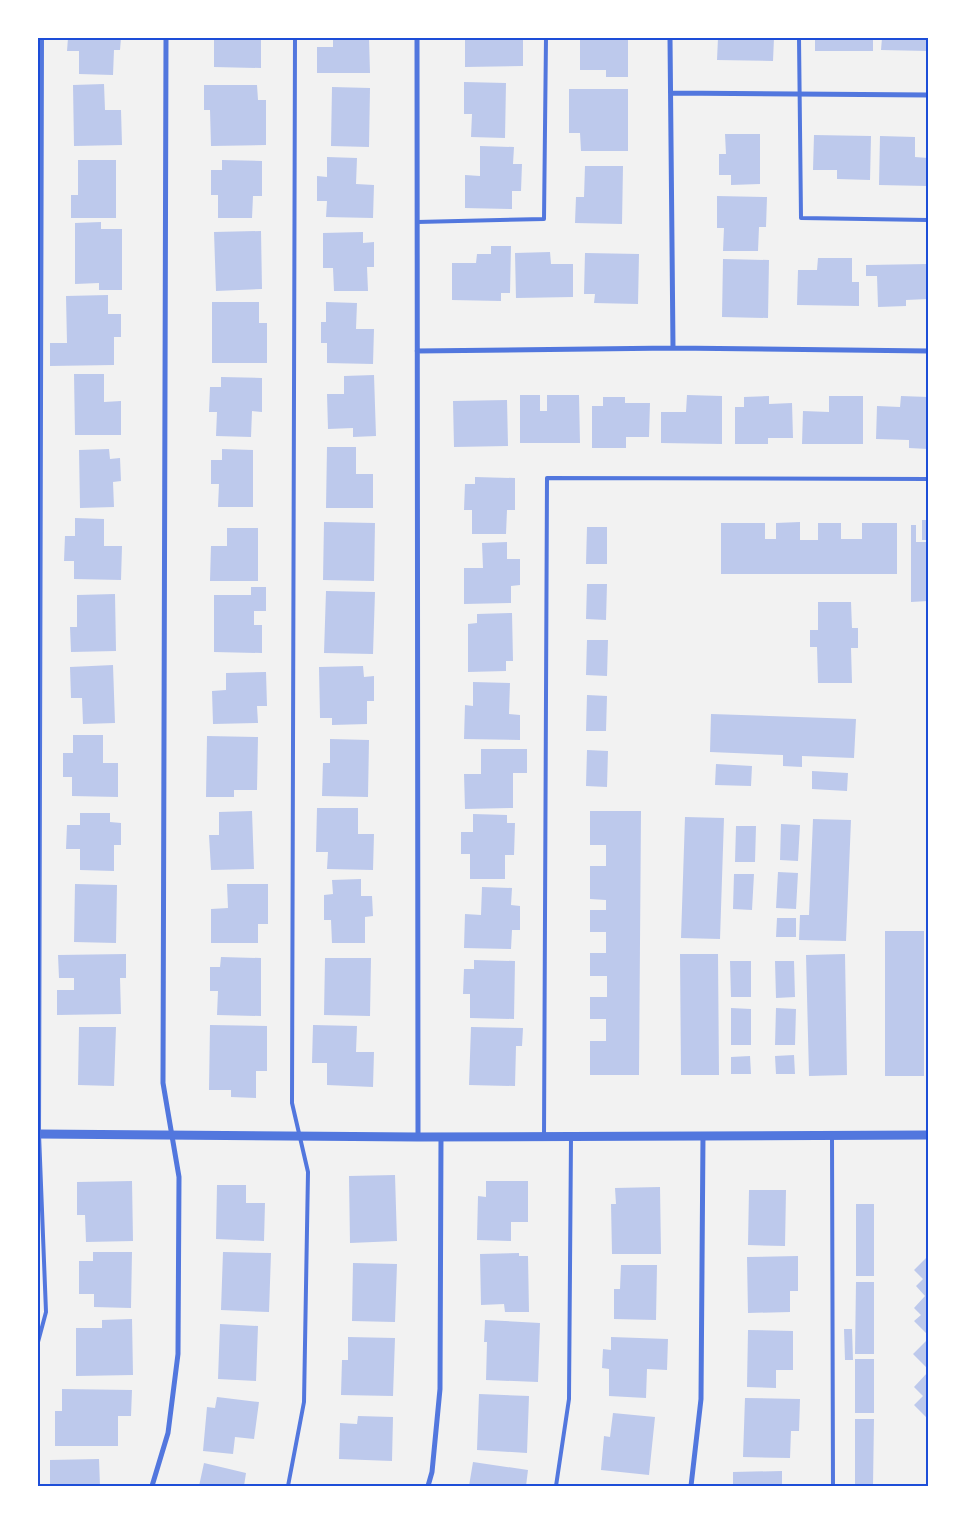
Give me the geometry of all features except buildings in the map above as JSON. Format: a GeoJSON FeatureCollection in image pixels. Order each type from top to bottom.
{"type":"FeatureCollection","features":[{"type":"Feature","properties":{"kind":"street"},"geometry":{"type":"LineString","coordinates":[[152,1486],[168,1433],[178,1354],[179,1177],[163,1083],[166,38]]}},
{"type":"Feature","properties":{"kind":"street"},"geometry":{"type":"LineString","coordinates":[[417,38],[418,1137]]}},
{"type":"Feature","properties":{"kind":"street"},"geometry":{"type":"LineString","coordinates":[[670,38],[673,348]]}},
{"type":"Feature","properties":{"kind":"street"},"geometry":{"type":"LineString","coordinates":[[670,93],[928,95]]}},
{"type":"Feature","properties":{"kind":"street"},"geometry":{"type":"LineString","coordinates":[[418,351],[673,348],[928,351]]}},
{"type":"Feature","properties":{"kind":"street"},"geometry":{"type":"LineString","coordinates":[[38,1134],[418,1137],[928,1135]]}},
{"type":"Feature","properties":{"kind":"street"},"geometry":{"type":"LineString","coordinates":[[691,1486],[701,1399],[703,1136]]}},
{"type":"Feature","properties":{"kind":"street"},"geometry":{"type":"LineString","coordinates":[[428,1486],[432,1472],[440,1389],[441,1137]]}},
{"type":"Feature","properties":{"kind":"lane"},"geometry":{"type":"LineString","coordinates":[[38,1342],[46,1312],[38,1134],[42,38]]}},
{"type":"Feature","properties":{"kind":"lane"},"geometry":{"type":"LineString","coordinates":[[288,1486],[304,1402],[308,1172],[292,1103],[295,38]]}},
{"type":"Feature","properties":{"kind":"lane"},"geometry":{"type":"LineString","coordinates":[[417,222],[544,218],[546,38]]}},
{"type":"Feature","properties":{"kind":"lane"},"geometry":{"type":"LineString","coordinates":[[799,38],[801,218],[928,220]]}},
{"type":"Feature","properties":{"kind":"lane"},"geometry":{"type":"LineString","coordinates":[[544,1136],[547,478],[928,479]]}},
{"type":"Feature","properties":{"kind":"lane"},"geometry":{"type":"LineString","coordinates":[[832,1135],[832,1486]]}},
{"type":"Feature","properties":{"kind":"lane"},"geometry":{"type":"LineString","coordinates":[[556,1486],[569,1399],[571,1136]]}}]}
